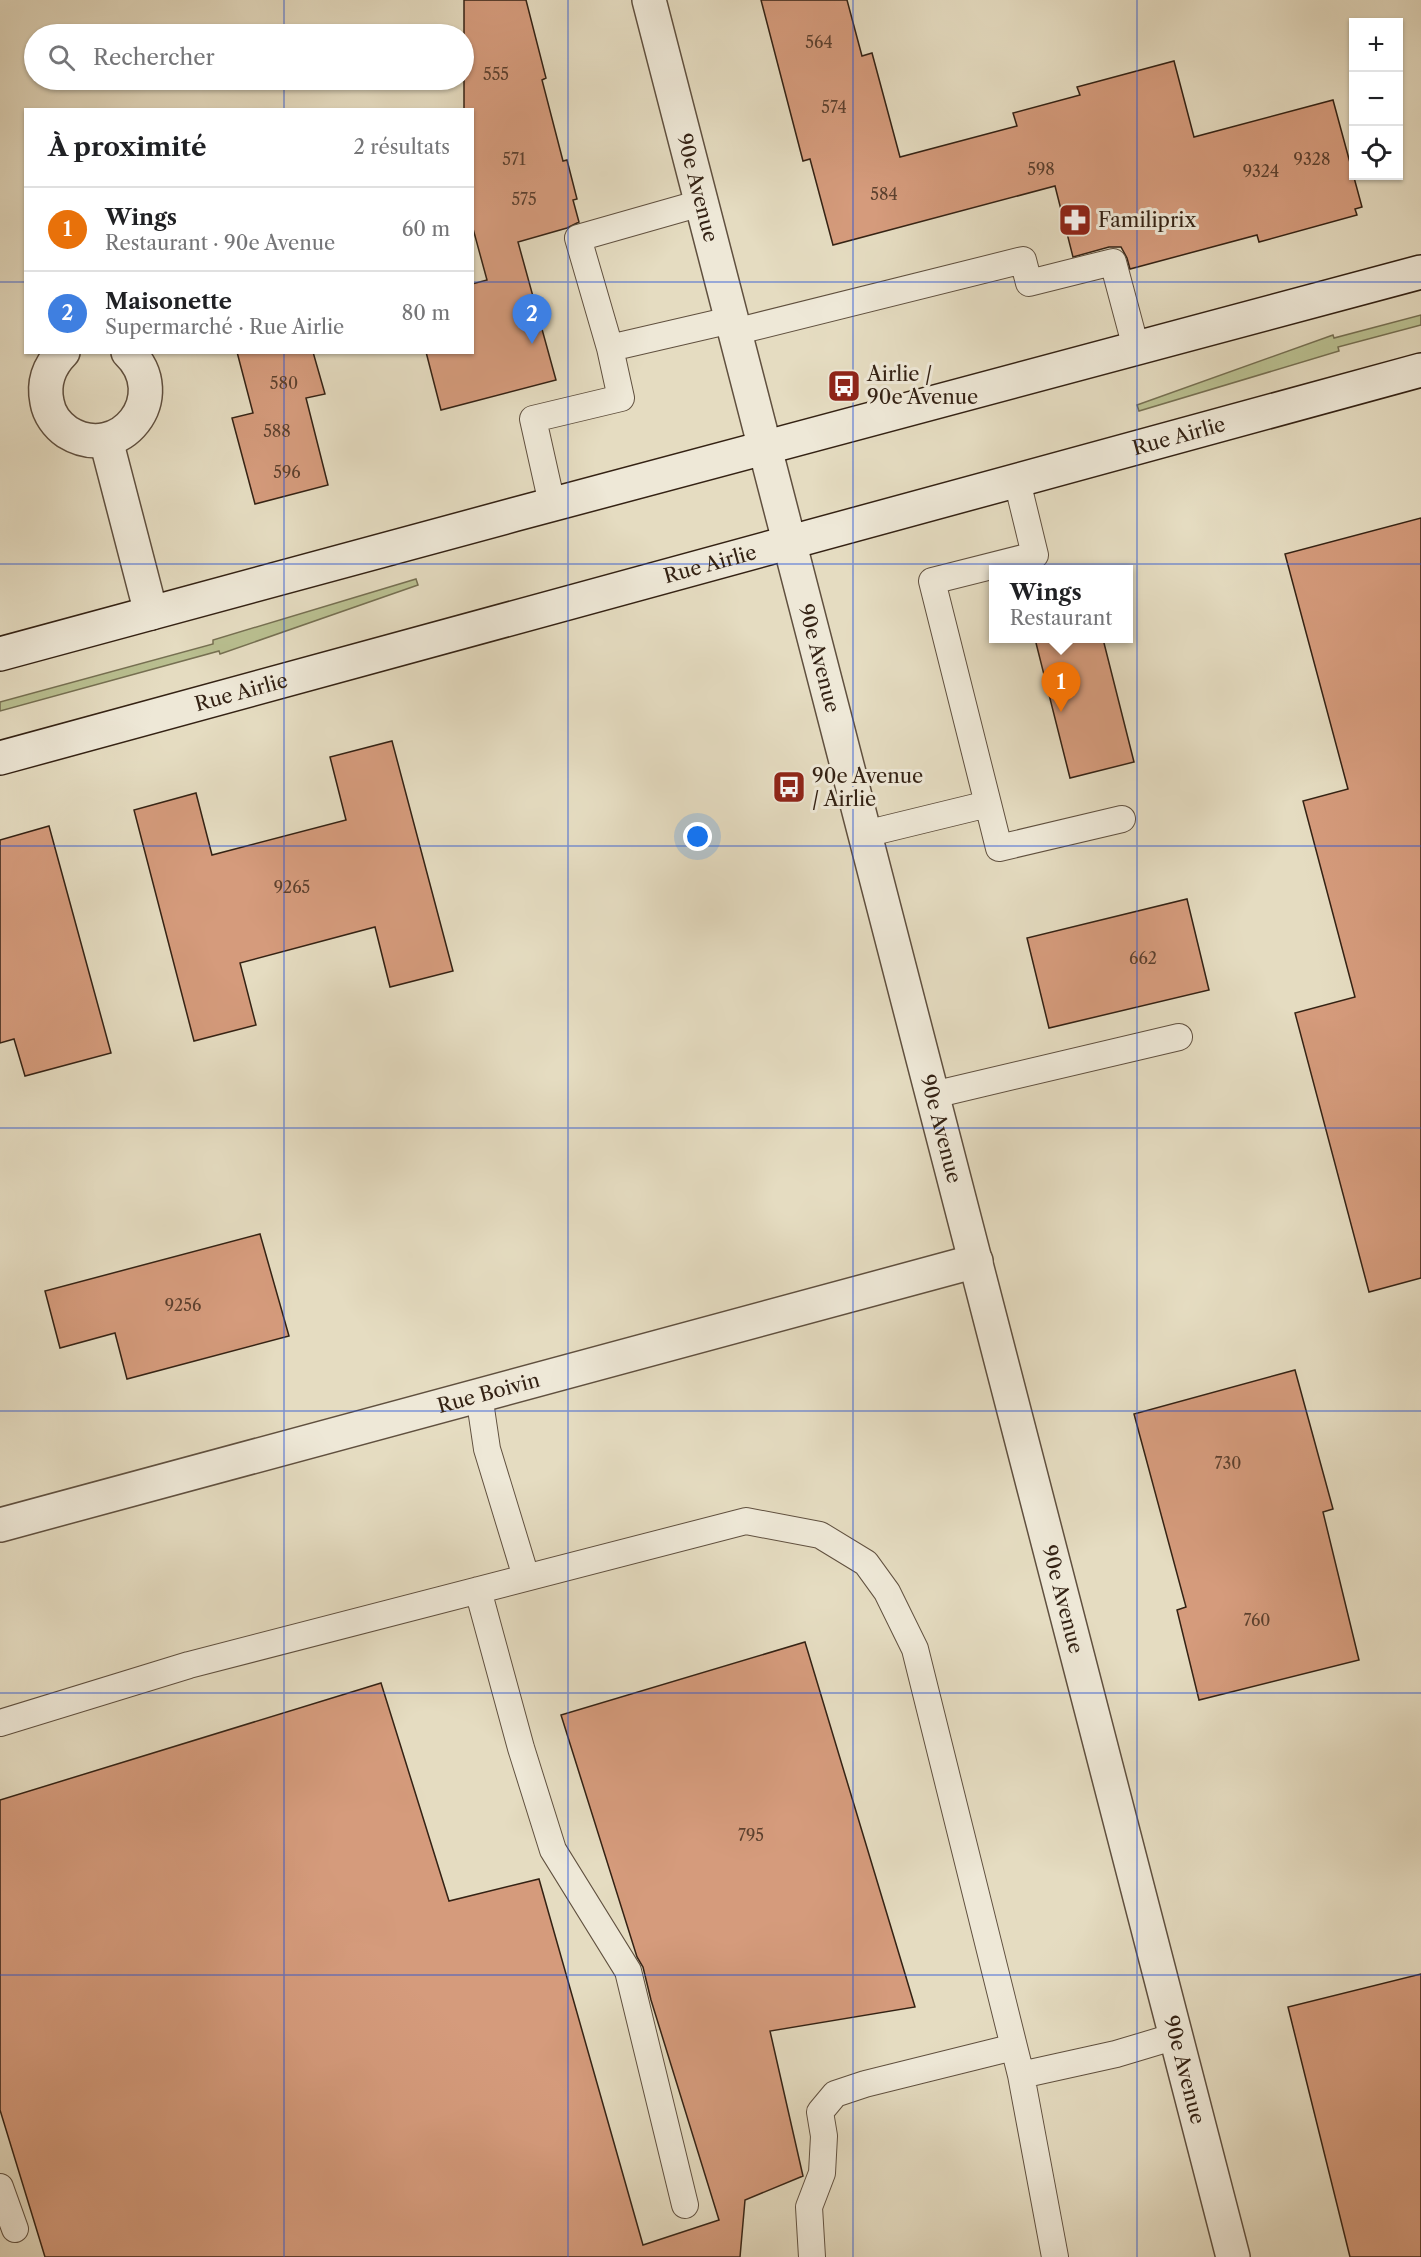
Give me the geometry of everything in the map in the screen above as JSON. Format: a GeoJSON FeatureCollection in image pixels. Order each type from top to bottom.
{"type":"FeatureCollection","features":[{"type":"Feature","properties":{"kind":"street","name":"90e Avenue"},"geometry":{"type":"LineString","coordinates":[[649,0],[1233,2257]]}},
{"type":"Feature","properties":{"kind":"street"},"geometry":{"type":"LineString","coordinates":[[0,654],[1421,272]]}},
{"type":"Feature","properties":{"kind":"street"},"geometry":{"type":"LineString","coordinates":[[61,354],[46,380],[46,398],[51,415],[63,429],[88,440],[106,440],[129,428],[140,414],[146,397],[145,380],[138,363],[130,354]]}},
{"type":"Feature","properties":{"kind":"street","name":"Rue Airlie"},"geometry":{"type":"LineString","coordinates":[[0,758],[1421,369]]}},
{"type":"Feature","properties":{"kind":"street"},"geometry":{"type":"LineString","coordinates":[[106,440],[151,613]]}},
{"type":"Feature","properties":{"kind":"street","name":"Rue Boivin"},"geometry":{"type":"LineString","coordinates":[[0,1525],[976,1261]]}},
{"type":"Feature","properties":{"kind":"lane"},"geometry":{"type":"LineString","coordinates":[[552,504],[533,419],[621,398],[610,348],[578,238],[701,203]]}},
{"type":"Feature","properties":{"kind":"lane"},"geometry":{"type":"LineString","coordinates":[[610,348],[732,326],[1023,260],[1029,283],[1113,262],[1136,348]]}},
{"type":"Feature","properties":{"kind":"lane"},"geometry":{"type":"LineString","coordinates":[[996,565],[1035,555],[1017,481]]}},
{"type":"Feature","properties":{"kind":"lane"},"geometry":{"type":"LineString","coordinates":[[989,567],[933,581],[999,848],[1122,819]]}},
{"type":"Feature","properties":{"kind":"lane"},"geometry":{"type":"LineString","coordinates":[[865,834],[988,804]]}},
{"type":"Feature","properties":{"kind":"lane"},"geometry":{"type":"LineString","coordinates":[[933,1095],[1179,1037]]}},
{"type":"Feature","properties":{"kind":"lane"},"geometry":{"type":"LineString","coordinates":[[479,1395],[487,1449],[526,1577]]}},
{"type":"Feature","properties":{"kind":"lane"},"geometry":{"type":"LineString","coordinates":[[0,1723],[189,1665],[746,1521],[820,1535],[866,1563],[887,1592],[915,1648],[1021,2075],[1055,2257]]}},
{"type":"Feature","properties":{"kind":"lane"},"geometry":{"type":"LineString","coordinates":[[478,1590],[521,1748],[553,1850],[628,1971],[685,2205]]}},
{"type":"Feature","properties":{"kind":"lane"},"geometry":{"type":"LineString","coordinates":[[1021,2075],[1116,2054],[1176,2036]]}},
{"type":"Feature","properties":{"kind":"lane"},"geometry":{"type":"LineString","coordinates":[[812,2257],[809,2207],[822,2174],[824,2136],[820,2112],[835,2094],[865,2084],[1014,2047]]}},
{"type":"Feature","properties":{"kind":"lane"},"geometry":{"type":"LineString","coordinates":[[0,2187],[15,2229]]}},
{"type":"Feature","properties":{"kind":"green space"},"geometry":{"type":"Polygon","coordinates":[[[1421,315],[1421,325],[1338,347],[1339,351],[1139,411],[1137,405],[1333,335],[1334,338],[1421,315]]]}},
{"type":"Feature","properties":{"kind":"green space"},"geometry":{"type":"Polygon","coordinates":[[[416,579],[418,585],[220,654],[219,651],[0,711],[0,702],[213,644],[213,640],[416,579]]]}},
{"type":"Feature","properties":{"kind":"building"},"geometry":{"type":"Polygon","coordinates":[[[464,0],[526,0],[546,78],[542,80],[563,161],[567,160],[577,199],[573,200],[579,222],[567,228],[518,242],[556,380],[441,410],[427,354],[474,354],[474,283],[487,280],[474,232],[474,108],[464,108],[464,90],[474,90],[474,24],[464,24],[464,0]]]}},
{"type":"Feature","properties":{"kind":"building"},"geometry":{"type":"Polygon","coordinates":[[[761,0],[847,0],[862,56],[872,53],[900,157],[1017,126],[1013,113],[1080,95],[1077,87],[1174,61],[1194,137],[1333,100],[1349,159],[1349,180],[1355,180],[1362,207],[1355,209],[1357,215],[1259,242],[1257,235],[1130,269],[1121,247],[1109,247],[1073,257],[1055,186],[833,245],[810,159],[803,161],[761,0]]]}},
{"type":"Feature","properties":{"kind":"building"},"geometry":{"type":"Polygon","coordinates":[[[238,354],[314,354],[325,394],[306,398],[328,485],[255,504],[232,418],[253,413],[238,354]]]}},
{"type":"Feature","properties":{"kind":"building"},"geometry":{"type":"Polygon","coordinates":[[[1421,518],[1421,1278],[1369,1292],[1295,1013],[1355,997],[1303,801],[1348,789],[1285,554],[1421,518]]]}},
{"type":"Feature","properties":{"kind":"building"},"geometry":{"type":"Polygon","coordinates":[[[1036,643],[1104,643],[1134,762],[1070,778],[1036,643]]]}},
{"type":"Feature","properties":{"kind":"building"},"geometry":{"type":"Polygon","coordinates":[[[392,741],[453,971],[390,987],[375,927],[240,963],[256,1025],[194,1041],[134,810],[196,793],[212,855],[346,820],[330,757],[392,741]]]}},
{"type":"Feature","properties":{"kind":"building"},"geometry":{"type":"Polygon","coordinates":[[[49,826],[111,1053],[25,1076],[14,1039],[0,1043],[0,840],[49,826]]]}},
{"type":"Feature","properties":{"kind":"building"},"geometry":{"type":"Polygon","coordinates":[[[1187,899],[1209,990],[1049,1028],[1027,938],[1187,899]]]}},
{"type":"Feature","properties":{"kind":"building"},"geometry":{"type":"Polygon","coordinates":[[[260,1234],[289,1336],[127,1379],[115,1333],[60,1348],[45,1291],[260,1234]]]}},
{"type":"Feature","properties":{"kind":"building"},"geometry":{"type":"Polygon","coordinates":[[[1295,1370],[1333,1509],[1323,1512],[1359,1660],[1199,1700],[1177,1610],[1186,1607],[1134,1414],[1295,1370]]]}},
{"type":"Feature","properties":{"kind":"building"},"geometry":{"type":"Polygon","coordinates":[[[805,1642],[915,2007],[770,2031],[803,2176],[745,2200],[740,2257],[45,2257],[0,2110],[0,1800],[381,1683],[449,1901],[539,1879],[643,2245],[719,2220],[651,2000],[643,1967],[637,1957],[561,1715],[805,1642]]]}},
{"type":"Feature","properties":{"kind":"building"},"geometry":{"type":"Polygon","coordinates":[[[1421,1974],[1421,2257],[1350,2257],[1288,2007],[1421,1974]]]}},
{"type":"Feature","properties":{"kind":"place","name":"Familiprix"},"geometry":{"type":"Point","coordinates":[1075,220]}},
{"type":"Feature","properties":{"kind":"place","name":"Maisonette"},"geometry":{"type":"Point","coordinates":[532,344]}},
{"type":"Feature","properties":{"kind":"place","name":"Airlie / 90e Avenue"},"geometry":{"type":"Point","coordinates":[844,386]}},
{"type":"Feature","properties":{"kind":"place","name":"Wings"},"geometry":{"type":"Point","coordinates":[1061,712]}},
{"type":"Feature","properties":{"kind":"place","name":"90e Avenue / Airlie"},"geometry":{"type":"Point","coordinates":[789,787]}}]}
